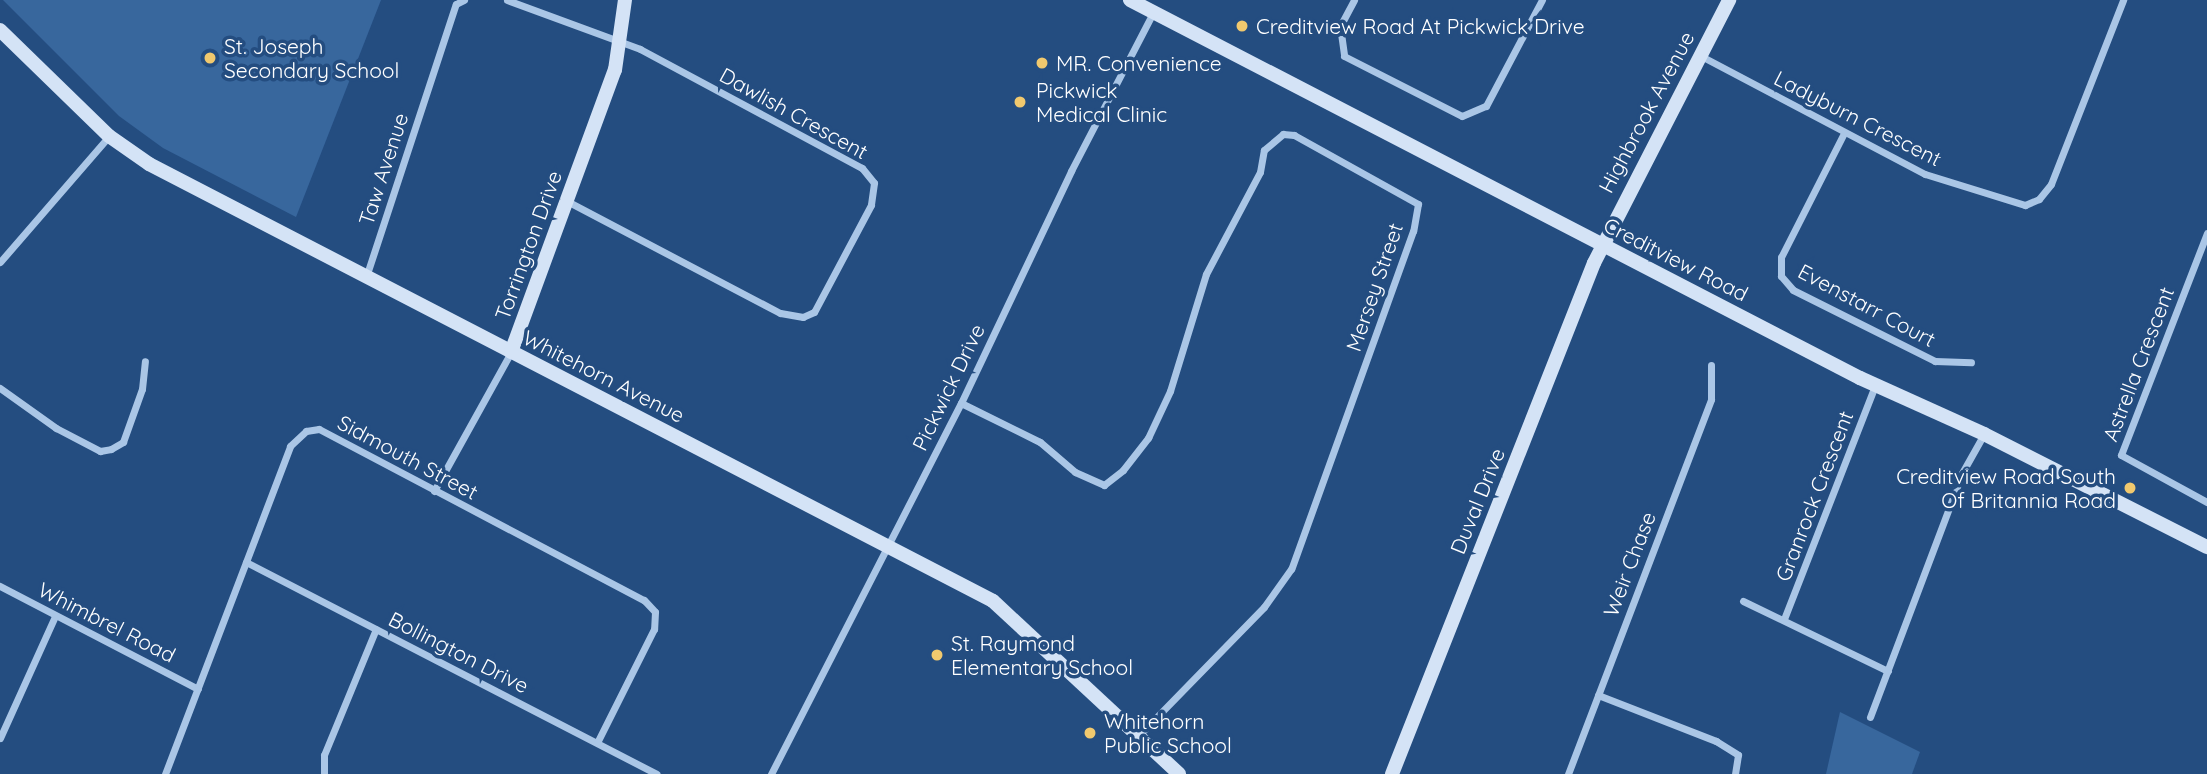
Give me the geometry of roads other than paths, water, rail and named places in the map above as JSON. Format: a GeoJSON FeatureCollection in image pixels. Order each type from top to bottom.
{"type":"FeatureCollection","features":[{"type":"Feature","properties":{"kind":"street","name":"Taw Avenue"},"geometry":{"type":"LineString","coordinates":[[367,274],[456,4],[464,0]]}},
{"type":"Feature","properties":{"kind":"street"},"geometry":{"type":"LineString","coordinates":[[507,0],[619,40]]}},
{"type":"Feature","properties":{"kind":"street","name":"Torrington Drive"},"geometry":{"type":"LineString","coordinates":[[434,491],[511,352],[615,70],[625,0]]}},
{"type":"Feature","properties":{"kind":"street","name":"Creditview Road"},"geometry":{"type":"LineString","coordinates":[[1130,0],[1875,385],[1984,434],[2207,547]]}},
{"type":"Feature","properties":{"kind":"street"},"geometry":{"type":"LineString","coordinates":[[1354,0],[1340,26],[1344,57],[1462,116],[1486,106],[1542,0]]}},
{"type":"Feature","properties":{"kind":"street","name":"Highbrook Avenue"},"geometry":{"type":"LineString","coordinates":[[1602,244],[1728,0]]}},
{"type":"Feature","properties":{"kind":"street","name":"Ladyburn Crescent"},"geometry":{"type":"LineString","coordinates":[[1699,55],[1925,174],[2017,204],[2039,200],[2051,184],[2123,0]]}},
{"type":"Feature","properties":{"kind":"street","name":"Pickwick Drive"},"geometry":{"type":"LineString","coordinates":[[771,774],[961,403],[1071,171],[1153,13]]}},
{"type":"Feature","properties":{"kind":"street","name":"Whitehorn Avenue"},"geometry":{"type":"LineString","coordinates":[[0,30],[109,136],[149,164],[367,274],[511,352],[993,601],[1179,774]]}},
{"type":"Feature","properties":{"kind":"street","name":"Dawlish Crescent"},"geometry":{"type":"LineString","coordinates":[[566,200],[780,313],[803,317],[814,312],[871,205],[874,183],[863,168],[619,40]]}},
{"type":"Feature","properties":{"kind":"street","name":"Evenstarr Court"},"geometry":{"type":"LineString","coordinates":[[1844,133],[1781,257],[1781,276],[1793,290],[1935,361],[1971,362]]}},
{"type":"Feature","properties":{"kind":"street","name":"Mersey Street"},"geometry":{"type":"LineString","coordinates":[[961,403],[1040,442],[1075,472],[1104,485],[1123,470],[1148,438],[1170,391],[1206,274],[1260,172],[1264,150],[1283,134],[1294,135],[1418,204],[1413,231],[1291,569],[1264,607],[1138,736]]}},
{"type":"Feature","properties":{"kind":"street"},"geometry":{"type":"LineString","coordinates":[[0,262],[109,136]]}},
{"type":"Feature","properties":{"kind":"street","name":"Astrella Crescent"},"geometry":{"type":"LineString","coordinates":[[2207,233],[2121,455],[2207,502]]}},
{"type":"Feature","properties":{"kind":"street","name":"Duval Drive"},"geometry":{"type":"LineString","coordinates":[[1392,774],[1602,244]]}},
{"type":"Feature","properties":{"kind":"street"},"geometry":{"type":"LineString","coordinates":[[0,388],[56,428],[100,451],[111,449],[123,442],[142,389],[145,361]]}},
{"type":"Feature","properties":{"kind":"street","name":"Weir Chase"},"geometry":{"type":"LineString","coordinates":[[1568,774],[1711,399],[1711,365]]}},
{"type":"Feature","properties":{"kind":"street","name":"Granrock Crescent"},"geometry":{"type":"LineString","coordinates":[[1784,620],[1875,385]]}},
{"type":"Feature","properties":{"kind":"street","name":"Sidmouth Street"},"geometry":{"type":"LineString","coordinates":[[165,774],[290,446],[306,430],[332,434],[434,491],[644,600],[655,611],[654,629],[597,743]]}},
{"type":"Feature","properties":{"kind":"street"},"geometry":{"type":"LineString","coordinates":[[1870,717],[1962,474],[1984,434]]}},
{"type":"Feature","properties":{"kind":"street","name":"Bollington Drive"},"geometry":{"type":"LineString","coordinates":[[246,562],[656,774]]}},
{"type":"Feature","properties":{"kind":"street","name":"Whimbrel Road"},"geometry":{"type":"LineString","coordinates":[[0,586],[198,689]]}},
{"type":"Feature","properties":{"kind":"street"},"geometry":{"type":"LineString","coordinates":[[1744,601],[1888,671]]}},
{"type":"Feature","properties":{"kind":"street"},"geometry":{"type":"LineString","coordinates":[[0,738],[55,616]]}},
{"type":"Feature","properties":{"kind":"street"},"geometry":{"type":"LineString","coordinates":[[324,774],[324,755],[376,629]]}},
{"type":"Feature","properties":{"kind":"street"},"geometry":{"type":"LineString","coordinates":[[1598,695],[1716,741],[1738,755],[1735,774]]}},
{"type":"Feature","properties":{"kind":"place","name":"Creditview Road At Pickwick Drive"},"geometry":{"type":"Point","coordinates":[1242,26]}},
{"type":"Feature","properties":{"kind":"place","name":"St. Joseph Secondary School"},"geometry":{"type":"Point","coordinates":[210,58]}},
{"type":"Feature","properties":{"kind":"place","name":"MR. Convenience"},"geometry":{"type":"Point","coordinates":[1042,63]}},
{"type":"Feature","properties":{"kind":"place","name":"Pickwick Medical Clinic"},"geometry":{"type":"Point","coordinates":[1020,102]}},
{"type":"Feature","properties":{"kind":"place","name":"Creditview Road South Of Britannia Road"},"geometry":{"type":"Point","coordinates":[2130,488]}},
{"type":"Feature","properties":{"kind":"place","name":"St. Raymond Elementary School"},"geometry":{"type":"Point","coordinates":[937,655]}},
{"type":"Feature","properties":{"kind":"place","name":"Whitehorn Public School"},"geometry":{"type":"Point","coordinates":[1090,733]}}]}
